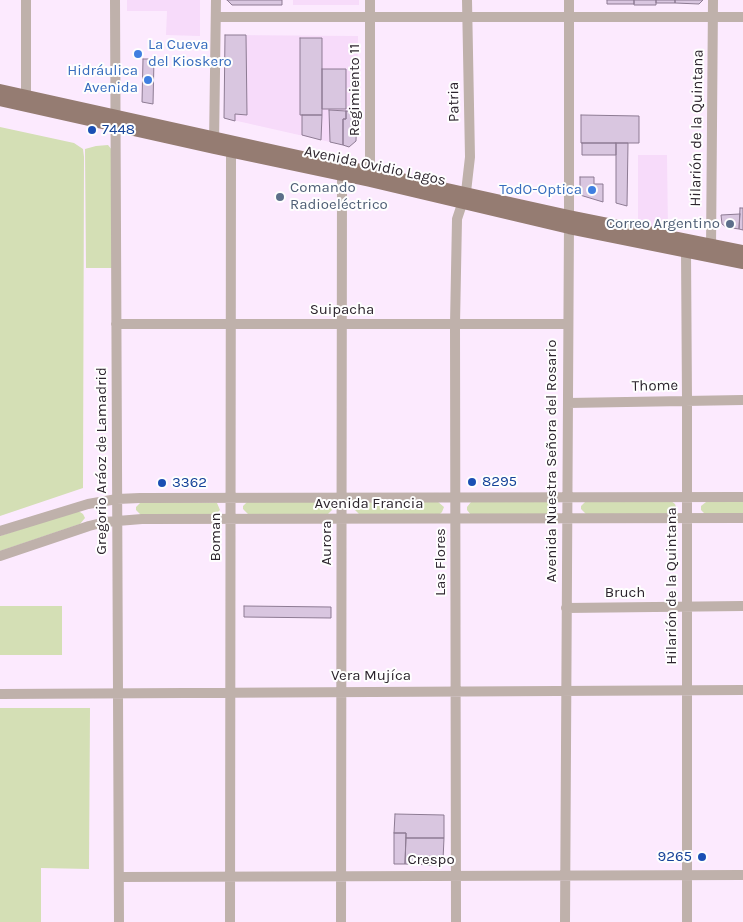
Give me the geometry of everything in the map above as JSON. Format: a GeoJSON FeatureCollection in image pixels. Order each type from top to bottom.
{"type":"FeatureCollection","features":[{"type":"Feature","properties":{"kind":"main road","name":"Avenida Ovidio Lagos"},"geometry":{"type":"LineString","coordinates":[[0,90],[26,101]]}},
{"type":"Feature","properties":{"kind":"main road","name":"Avenida Ovidio Lagos"},"geometry":{"type":"LineString","coordinates":[[0,100],[26,101],[370,176],[686,251],[743,252]]}},
{"type":"Feature","properties":{"kind":"main road","name":"Avenida Ovidio Lagos"},"geometry":{"type":"LineString","coordinates":[[214,143],[231,152],[342,170]]}},
{"type":"Feature","properties":{"kind":"main road","name":"Avenida Ovidio Lagos"},"geometry":{"type":"LineString","coordinates":[[569,222],[711,250],[743,262]]}},
{"type":"Feature","properties":{"kind":"street"},"geometry":{"type":"LineString","coordinates":[[26,0],[26,101]]}},
{"type":"Feature","properties":{"kind":"street","name":"Gregorio Aráoz de Lamadrid"},"geometry":{"type":"LineString","coordinates":[[116,0],[119,922]]}},
{"type":"Feature","properties":{"kind":"street"},"geometry":{"type":"LineString","coordinates":[[214,143],[216,0]]}},
{"type":"Feature","properties":{"kind":"street","name":"Regimiento 11"},"geometry":{"type":"LineString","coordinates":[[370,0],[370,176]]}},
{"type":"Feature","properties":{"kind":"street","name":"Patria"},"geometry":{"type":"LineString","coordinates":[[464,197],[470,157],[467,0]]}},
{"type":"Feature","properties":{"kind":"street","name":"Avenida Nuestra Señora del Rosario"},"geometry":{"type":"LineString","coordinates":[[565,922],[569,0]]}},
{"type":"Feature","properties":{"kind":"street","name":"Hilarión de la Quintana"},"geometry":{"type":"LineString","coordinates":[[711,250],[713,0]]}},
{"type":"Feature","properties":{"kind":"street"},"geometry":{"type":"LineString","coordinates":[[216,17],[743,17]]}},
{"type":"Feature","properties":{"kind":"street","name":"Boman"},"geometry":{"type":"LineString","coordinates":[[230,922],[231,152]]}},
{"type":"Feature","properties":{"kind":"street","name":"Aurora"},"geometry":{"type":"LineString","coordinates":[[341,922],[342,170]]}},
{"type":"Feature","properties":{"kind":"street","name":"Las Flores"},"geometry":{"type":"LineString","coordinates":[[456,922],[455,324],[457,219],[464,197]]}},
{"type":"Feature","properties":{"kind":"street","name":"Hilarión de la Quintana"},"geometry":{"type":"LineString","coordinates":[[686,251],[686,922]]}},
{"type":"Feature","properties":{"kind":"street","name":"Suipacha"},"geometry":{"type":"LineString","coordinates":[[116,324],[568,324]]}},
{"type":"Feature","properties":{"kind":"street","name":"Thome"},"geometry":{"type":"LineString","coordinates":[[568,403],[743,400]]}},
{"type":"Feature","properties":{"kind":"street","name":"Avenida Francia"},"geometry":{"type":"LineString","coordinates":[[0,531],[68,509],[117,499],[743,497]]}},
{"type":"Feature","properties":{"kind":"street","name":"Avenida Francia"},"geometry":{"type":"LineString","coordinates":[[0,556],[89,526],[142,519],[743,518]]}},
{"type":"Feature","properties":{"kind":"street","name":"Bruch"},"geometry":{"type":"LineString","coordinates":[[566,608],[743,606]]}},
{"type":"Feature","properties":{"kind":"street","name":"Vera Mujíca"},"geometry":{"type":"LineString","coordinates":[[0,694],[743,690]]}},
{"type":"Feature","properties":{"kind":"street","name":"Crespo"},"geometry":{"type":"LineString","coordinates":[[119,876],[743,875]]}},
{"type":"Feature","properties":{"kind":"shaded area"},"geometry":{"type":"Polygon","coordinates":[[[127,0],[200,0],[200,36],[166,35],[167,11],[127,11],[127,0]]]}},
{"type":"Feature","properties":{"kind":"shaded area"},"geometry":{"type":"Polygon","coordinates":[[[293,0],[359,0],[359,5],[293,5],[293,0]]]}},
{"type":"Feature","properties":{"kind":"shaded area"},"geometry":{"type":"Polygon","coordinates":[[[225,35],[358,36],[357,111],[329,110],[330,142],[224,118],[225,35]]]}},
{"type":"Feature","properties":{"kind":"shaded area"},"geometry":{"type":"Polygon","coordinates":[[[638,155],[667,155],[668,232],[638,223],[638,155]]]}},
{"type":"Feature","properties":{"kind":"green space"},"geometry":{"type":"Polygon","coordinates":[[[0,127],[74,143],[83,149],[84,157],[83,488],[0,516],[0,127]]]}},
{"type":"Feature","properties":{"kind":"green space"},"geometry":{"type":"Polygon","coordinates":[[[108,145],[112,150],[113,268],[86,268],[85,149],[108,145]]]}},
{"type":"Feature","properties":{"kind":"green space"},"geometry":{"type":"Polygon","coordinates":[[[248,501],[328,502],[332,510],[328,514],[248,514],[243,509],[243,506],[248,501]]]}},
{"type":"Feature","properties":{"kind":"green space"},"geometry":{"type":"Polygon","coordinates":[[[437,501],[444,507],[440,514],[359,514],[355,510],[355,506],[360,502],[437,501]]]}},
{"type":"Feature","properties":{"kind":"green space"},"geometry":{"type":"Polygon","coordinates":[[[586,501],[671,501],[675,504],[677,510],[673,514],[586,514],[581,509],[581,506],[586,501]]]}},
{"type":"Feature","properties":{"kind":"green space"},"geometry":{"type":"Polygon","coordinates":[[[141,502],[217,503],[220,510],[216,514],[141,515],[136,510],[136,507],[141,502]]]}},
{"type":"Feature","properties":{"kind":"green space"},"geometry":{"type":"Polygon","coordinates":[[[471,502],[550,502],[555,505],[556,510],[553,514],[471,515],[467,507],[471,502]]]}},
{"type":"Feature","properties":{"kind":"green space"},"geometry":{"type":"Polygon","coordinates":[[[706,502],[743,502],[743,515],[706,515],[701,510],[701,506],[706,502]]]}},
{"type":"Feature","properties":{"kind":"green space"},"geometry":{"type":"Polygon","coordinates":[[[73,512],[83,514],[85,518],[80,524],[0,551],[0,536],[73,512]]]}},
{"type":"Feature","properties":{"kind":"green space"},"geometry":{"type":"Polygon","coordinates":[[[0,606],[62,606],[62,655],[0,655],[0,606]]]}},
{"type":"Feature","properties":{"kind":"green space"},"geometry":{"type":"Polygon","coordinates":[[[0,708],[90,708],[89,869],[41,868],[41,922],[0,922],[0,708]]]}},
{"type":"Feature","properties":{"kind":"building"},"geometry":{"type":"Polygon","coordinates":[[[227,0],[282,0],[282,5],[232,5],[227,0]]]}},
{"type":"Feature","properties":{"kind":"building"},"geometry":{"type":"Polygon","coordinates":[[[607,0],[634,0],[634,4],[607,4],[607,0]]]}},
{"type":"Feature","properties":{"kind":"building"},"geometry":{"type":"Polygon","coordinates":[[[634,0],[656,0],[656,5],[634,5],[634,0]]]}},
{"type":"Feature","properties":{"kind":"building"},"geometry":{"type":"Polygon","coordinates":[[[656,0],[675,0],[675,3],[656,3],[656,0]]]}},
{"type":"Feature","properties":{"kind":"building"},"geometry":{"type":"Polygon","coordinates":[[[675,0],[703,0],[699,4],[675,3],[675,0]]]}},
{"type":"Feature","properties":{"kind":"building"},"geometry":{"type":"Polygon","coordinates":[[[225,35],[246,35],[247,115],[235,114],[235,121],[224,118],[225,35]]]}},
{"type":"Feature","properties":{"kind":"building"},"geometry":{"type":"Polygon","coordinates":[[[300,38],[322,38],[322,115],[300,115],[300,38]]]}},
{"type":"Feature","properties":{"kind":"building","name":"Hidráulica Avenida"},"geometry":{"type":"Polygon","coordinates":[[[143,59],[154,59],[153,104],[142,102],[143,59]]]}},
{"type":"Feature","properties":{"kind":"building"},"geometry":{"type":"Polygon","coordinates":[[[322,69],[346,69],[346,109],[322,109],[322,69]]]}},
{"type":"Feature","properties":{"kind":"building"},"geometry":{"type":"Polygon","coordinates":[[[329,110],[346,111],[346,119],[343,119],[343,145],[330,142],[329,110]]]}},
{"type":"Feature","properties":{"kind":"building"},"geometry":{"type":"Polygon","coordinates":[[[346,111],[357,111],[356,141],[349,147],[343,145],[343,119],[346,119],[346,111]]]}},
{"type":"Feature","properties":{"kind":"building"},"geometry":{"type":"Polygon","coordinates":[[[302,115],[322,115],[321,140],[302,135],[302,115]]]}},
{"type":"Feature","properties":{"kind":"building"},"geometry":{"type":"Polygon","coordinates":[[[581,115],[639,116],[639,143],[581,143],[581,115]]]}},
{"type":"Feature","properties":{"kind":"building"},"geometry":{"type":"Polygon","coordinates":[[[582,143],[616,143],[616,155],[582,155],[582,143]]]}},
{"type":"Feature","properties":{"kind":"building"},"geometry":{"type":"Polygon","coordinates":[[[616,143],[628,143],[627,206],[616,203],[616,143]]]}},
{"type":"Feature","properties":{"kind":"building","name":"TodO-Optica"},"geometry":{"type":"Polygon","coordinates":[[[580,177],[594,177],[594,184],[603,184],[603,202],[580,195],[580,177]]]}},
{"type":"Feature","properties":{"kind":"building"},"geometry":{"type":"Polygon","coordinates":[[[740,208],[743,208],[743,230],[739,229],[740,208]]]}},
{"type":"Feature","properties":{"kind":"building"},"geometry":{"type":"Polygon","coordinates":[[[740,214],[739,229],[726,227],[722,224],[721,215],[740,214]]]}},
{"type":"Feature","properties":{"kind":"building"},"geometry":{"type":"Polygon","coordinates":[[[244,606],[331,607],[331,618],[244,617],[244,606]]]}},
{"type":"Feature","properties":{"kind":"building"},"geometry":{"type":"Polygon","coordinates":[[[395,814],[444,815],[444,838],[406,838],[406,833],[394,833],[395,814]]]}},
{"type":"Feature","properties":{"kind":"building"},"geometry":{"type":"Polygon","coordinates":[[[394,833],[406,833],[405,864],[394,864],[394,833]]]}},
{"type":"Feature","properties":{"kind":"building"},"geometry":{"type":"Polygon","coordinates":[[[406,838],[444,838],[443,860],[437,865],[405,864],[406,838]]]}},
{"type":"Feature","properties":{"kind":"place","name":"La Cueva del Kioskero"},"geometry":{"type":"Point","coordinates":[138,54]}},
{"type":"Feature","properties":{"kind":"place","name":"Hidráulica Avenida"},"geometry":{"type":"Point","coordinates":[148,80]}},
{"type":"Feature","properties":{"kind":"place","name":"7448"},"geometry":{"type":"Point","coordinates":[92,130]}},
{"type":"Feature","properties":{"kind":"place","name":"TodO-Optica"},"geometry":{"type":"Point","coordinates":[592,190]}},
{"type":"Feature","properties":{"kind":"place","name":"Comando Radioeléctrico"},"geometry":{"type":"Point","coordinates":[280,197]}},
{"type":"Feature","properties":{"kind":"place","name":"Correo Argentino"},"geometry":{"type":"Point","coordinates":[730,224]}},
{"type":"Feature","properties":{"kind":"place","name":"8295"},"geometry":{"type":"Point","coordinates":[472,482]}},
{"type":"Feature","properties":{"kind":"place","name":"3362"},"geometry":{"type":"Point","coordinates":[162,483]}},
{"type":"Feature","properties":{"kind":"place","name":"9265"},"geometry":{"type":"Point","coordinates":[702,857]}}]}
